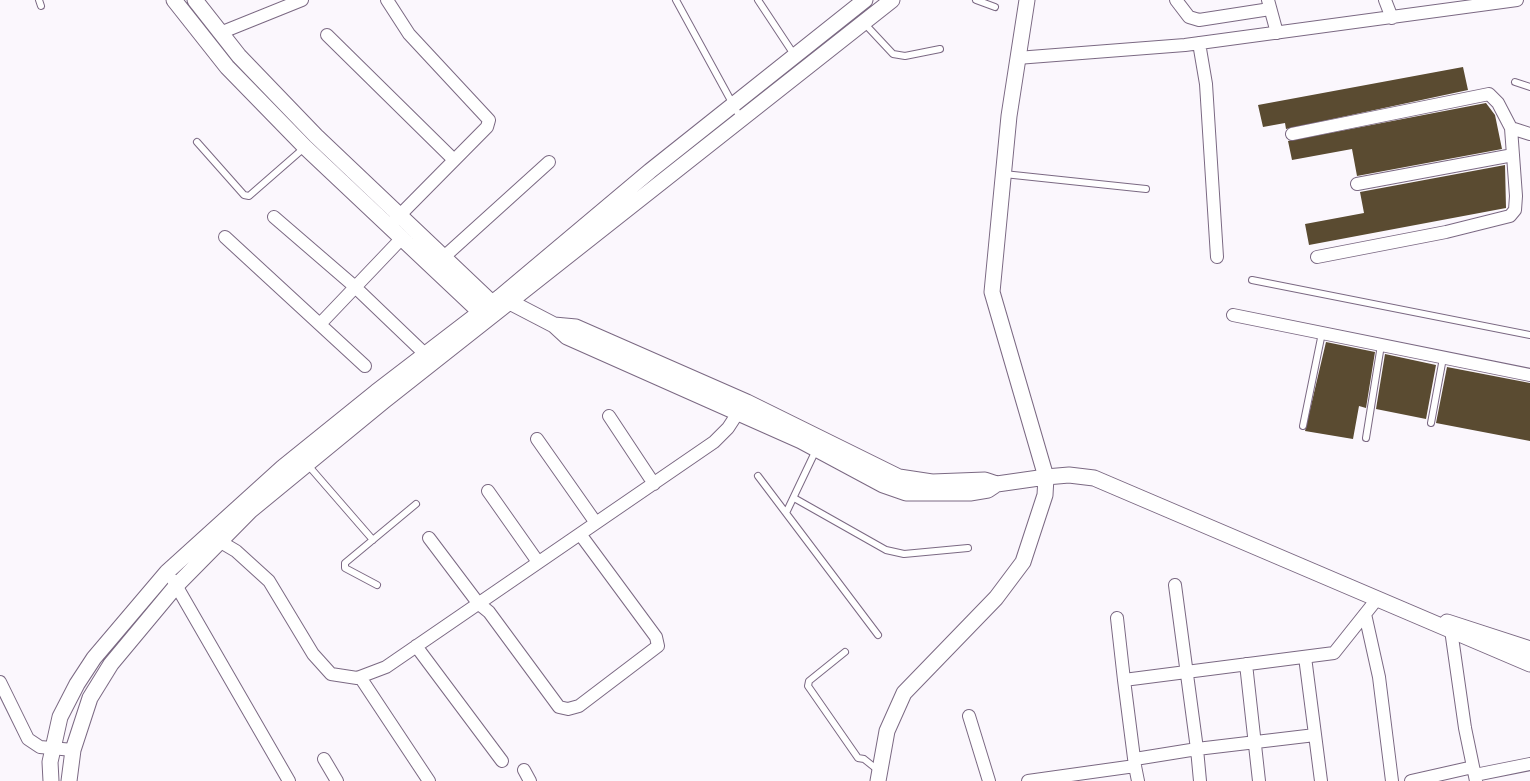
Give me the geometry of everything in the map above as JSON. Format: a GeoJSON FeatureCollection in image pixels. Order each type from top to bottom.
{"type":"FeatureCollection","features":[{"type":"Feature","properties":{"kind":"street"},"geometry":{"type":"LineString","coordinates":[[174,0],[219,57],[305,147],[388,227],[496,304],[554,325],[576,327],[742,407],[899,477],[932,482],[985,480],[997,484]]}},
{"type":"Feature","properties":{"kind":"street"},"geometry":{"type":"LineString","coordinates":[[195,0],[232,47],[316,136],[496,304]]}},
{"type":"Feature","properties":{"kind":"street"},"geometry":{"type":"LineString","coordinates":[[220,33],[302,0]]}},
{"type":"Feature","properties":{"kind":"street"},"geometry":{"type":"LineString","coordinates":[[387,0],[409,34],[489,120],[487,127],[388,227]]}},
{"type":"Feature","properties":{"kind":"street"},"geometry":{"type":"LineString","coordinates":[[303,460],[496,304],[733,105],[865,0]]}},
{"type":"Feature","properties":{"kind":"street"},"geometry":{"type":"LineString","coordinates":[[51,781],[53,748],[60,717],[94,658],[167,572],[214,538],[425,354],[496,304],[741,120],[892,0]]}},
{"type":"Feature","properties":{"kind":"street"},"geometry":{"type":"LineString","coordinates":[[877,777],[887,730],[904,693],[996,598],[1023,562],[1045,495],[1046,477],[993,292],[1017,58],[1027,0]]}},
{"type":"Feature","properties":{"kind":"street"},"geometry":{"type":"LineString","coordinates":[[1176,0],[1189,17],[1199,20],[1269,4],[1277,33]]}},
{"type":"Feature","properties":{"kind":"street"},"geometry":{"type":"LineString","coordinates":[[1385,0],[1392,18]]}},
{"type":"Feature","properties":{"kind":"street"},"geometry":{"type":"LineString","coordinates":[[1017,58],[1199,44],[1517,0]]}},
{"type":"Feature","properties":{"kind":"street"},"geometry":{"type":"LineString","coordinates":[[327,35],[454,160]]}},
{"type":"Feature","properties":{"kind":"street"},"geometry":{"type":"LineString","coordinates":[[1199,44],[1206,84],[1216,257]]}},
{"type":"Feature","properties":{"kind":"street"},"geometry":{"type":"LineString","coordinates":[[219,57],[232,47]]}},
{"type":"Feature","properties":{"kind":"street"},"geometry":{"type":"LineString","coordinates":[[1292,134],[1489,94],[1498,103],[1511,128],[1516,195],[1515,210],[1510,216],[1446,232],[1317,257]]}},
{"type":"Feature","properties":{"kind":"street"},"geometry":{"type":"LineString","coordinates":[[1511,128],[1530,134]]}},
{"type":"Feature","properties":{"kind":"street"},"geometry":{"type":"LineString","coordinates":[[1357,184],[1513,155]]}},
{"type":"Feature","properties":{"kind":"street"},"geometry":{"type":"LineString","coordinates":[[445,256],[549,162]]}},
{"type":"Feature","properties":{"kind":"street"},"geometry":{"type":"LineString","coordinates":[[274,216],[354,286],[425,354]]}},
{"type":"Feature","properties":{"kind":"street"},"geometry":{"type":"LineString","coordinates":[[225,237],[365,366]]}},
{"type":"Feature","properties":{"kind":"street"},"geometry":{"type":"LineString","coordinates":[[320,324],[402,238]]}},
{"type":"Feature","properties":{"kind":"street"},"geometry":{"type":"LineString","coordinates":[[1233,315],[1530,375]]}},
{"type":"Feature","properties":{"kind":"street"},"geometry":{"type":"LineString","coordinates":[[742,407],[816,450],[883,485],[906,493],[970,493],[988,490],[997,484],[1046,477],[1069,475],[1094,478],[1432,621],[1528,651]]}},
{"type":"Feature","properties":{"kind":"street"},"geometry":{"type":"LineString","coordinates":[[214,538],[236,551],[269,581],[313,654],[331,674],[360,677],[386,667],[714,442],[742,407]]}},
{"type":"Feature","properties":{"kind":"street"},"geometry":{"type":"LineString","coordinates":[[609,416],[654,484]]}},
{"type":"Feature","properties":{"kind":"street"},"geometry":{"type":"LineString","coordinates":[[537,440],[596,523]]}},
{"type":"Feature","properties":{"kind":"street"},"geometry":{"type":"LineString","coordinates":[[488,491],[538,562]]}},
{"type":"Feature","properties":{"kind":"street"},"geometry":{"type":"LineString","coordinates":[[429,538],[478,603],[489,612],[559,707],[568,709],[579,706],[658,646],[656,637],[580,534]]}},
{"type":"Feature","properties":{"kind":"street"},"geometry":{"type":"LineString","coordinates":[[69,781],[72,750],[90,698],[111,664],[214,538]]}},
{"type":"Feature","properties":{"kind":"street"},"geometry":{"type":"LineString","coordinates":[[167,572],[289,781]]}},
{"type":"Feature","properties":{"kind":"street"},"geometry":{"type":"LineString","coordinates":[[1175,585],[1200,781]]}},
{"type":"Feature","properties":{"kind":"street"},"geometry":{"type":"LineString","coordinates":[[1124,680],[1334,653],[1377,599]]}},
{"type":"Feature","properties":{"kind":"street"},"geometry":{"type":"LineString","coordinates":[[1365,614],[1379,677],[1392,781]]}},
{"type":"Feature","properties":{"kind":"street"},"geometry":{"type":"LineString","coordinates":[[1117,618],[1137,781]]}},
{"type":"Feature","properties":{"kind":"street"},"geometry":{"type":"LineString","coordinates":[[1450,627],[1475,775]]}},
{"type":"Feature","properties":{"kind":"street"},"geometry":{"type":"LineString","coordinates":[[416,646],[502,761]]}},
{"type":"Feature","properties":{"kind":"street"},"geometry":{"type":"LineString","coordinates":[[1305,657],[1321,781]]}},
{"type":"Feature","properties":{"kind":"street"},"geometry":{"type":"LineString","coordinates":[[1246,664],[1260,781]]}},
{"type":"Feature","properties":{"kind":"street"},"geometry":{"type":"LineString","coordinates":[[360,677],[429,781]]}},
{"type":"Feature","properties":{"kind":"street"},"geometry":{"type":"LineString","coordinates":[[0,682],[28,739],[33,744],[72,750]]}},
{"type":"Feature","properties":{"kind":"street"},"geometry":{"type":"LineString","coordinates":[[969,716],[989,781]]}},
{"type":"Feature","properties":{"kind":"street"},"geometry":{"type":"LineString","coordinates":[[1028,781],[1197,749],[1315,735]]}},
{"type":"Feature","properties":{"kind":"street"},"geometry":{"type":"LineString","coordinates":[[324,759],[337,781]]}},
{"type":"Feature","properties":{"kind":"street"},"geometry":{"type":"LineString","coordinates":[[1411,781],[1475,775],[1530,764]]}},
{"type":"Feature","properties":{"kind":"lane"},"geometry":{"type":"LineString","coordinates":[[676,0],[741,120]]}},
{"type":"Feature","properties":{"kind":"lane"},"geometry":{"type":"LineString","coordinates":[[758,0],[804,69]]}},
{"type":"Feature","properties":{"kind":"lane"},"geometry":{"type":"LineString","coordinates":[[976,0],[995,7]]}},
{"type":"Feature","properties":{"kind":"lane"},"geometry":{"type":"LineString","coordinates":[[864,22],[893,54],[905,56],[940,49]]}},
{"type":"Feature","properties":{"kind":"lane"},"geometry":{"type":"LineString","coordinates":[[1515,82],[1530,87]]}},
{"type":"Feature","properties":{"kind":"lane"},"geometry":{"type":"LineString","coordinates":[[197,142],[244,195],[249,196],[305,147]]}},
{"type":"Feature","properties":{"kind":"lane"},"geometry":{"type":"LineString","coordinates":[[1004,173],[1146,189]]}},
{"type":"Feature","properties":{"kind":"lane"},"geometry":{"type":"LineString","coordinates":[[1252,280],[1530,335]]}},
{"type":"Feature","properties":{"kind":"lane"},"geometry":{"type":"LineString","coordinates":[[1303,426],[1322,333]]}},
{"type":"Feature","properties":{"kind":"lane"},"geometry":{"type":"LineString","coordinates":[[1366,438],[1381,345]]}},
{"type":"Feature","properties":{"kind":"lane"},"geometry":{"type":"LineString","coordinates":[[1431,423],[1443,358]]}},
{"type":"Feature","properties":{"kind":"lane"},"geometry":{"type":"LineString","coordinates":[[786,513],[816,450]]}},
{"type":"Feature","properties":{"kind":"lane"},"geometry":{"type":"LineString","coordinates":[[303,460],[373,540]]}},
{"type":"Feature","properties":{"kind":"lane"},"geometry":{"type":"LineString","coordinates":[[758,476],[878,635]]}},
{"type":"Feature","properties":{"kind":"lane"},"geometry":{"type":"LineString","coordinates":[[794,498],[886,550],[904,554],[968,548]]}},
{"type":"Feature","properties":{"kind":"lane"},"geometry":{"type":"LineString","coordinates":[[377,585],[345,566],[416,504]]}},
{"type":"Feature","properties":{"kind":"lane"},"geometry":{"type":"LineString","coordinates":[[845,652],[808,681],[808,686],[858,758],[864,759],[877,777]]}},
{"type":"Feature","properties":{"kind":"building"},"geometry":{"type":"Polygon","coordinates":[[[1463,67],[1468,90],[1286,129],[1285,123],[1263,127],[1258,105],[1463,67]]]}},
{"type":"Feature","properties":{"kind":"building"},"geometry":{"type":"Polygon","coordinates":[[[1486,103],[1495,115],[1502,149],[1357,176],[1352,149],[1292,160],[1288,141],[1486,103]]]}},
{"type":"Feature","properties":{"kind":"building"},"geometry":{"type":"Polygon","coordinates":[[[1505,165],[1506,208],[1309,245],[1305,224],[1364,213],[1360,192],[1505,165]]]}},
{"type":"Feature","properties":{"kind":"building"},"geometry":{"type":"Polygon","coordinates":[[[1326,342],[1375,352],[1366,408],[1359,406],[1353,439],[1305,431],[1326,342]]]}},
{"type":"Feature","properties":{"kind":"building"},"geometry":{"type":"Polygon","coordinates":[[[1385,354],[1436,365],[1426,419],[1376,409],[1385,354]]]}},
{"type":"Feature","properties":{"kind":"building"},"geometry":{"type":"Polygon","coordinates":[[[1447,367],[1530,383],[1530,441],[1436,423],[1447,367]]]}}]}
